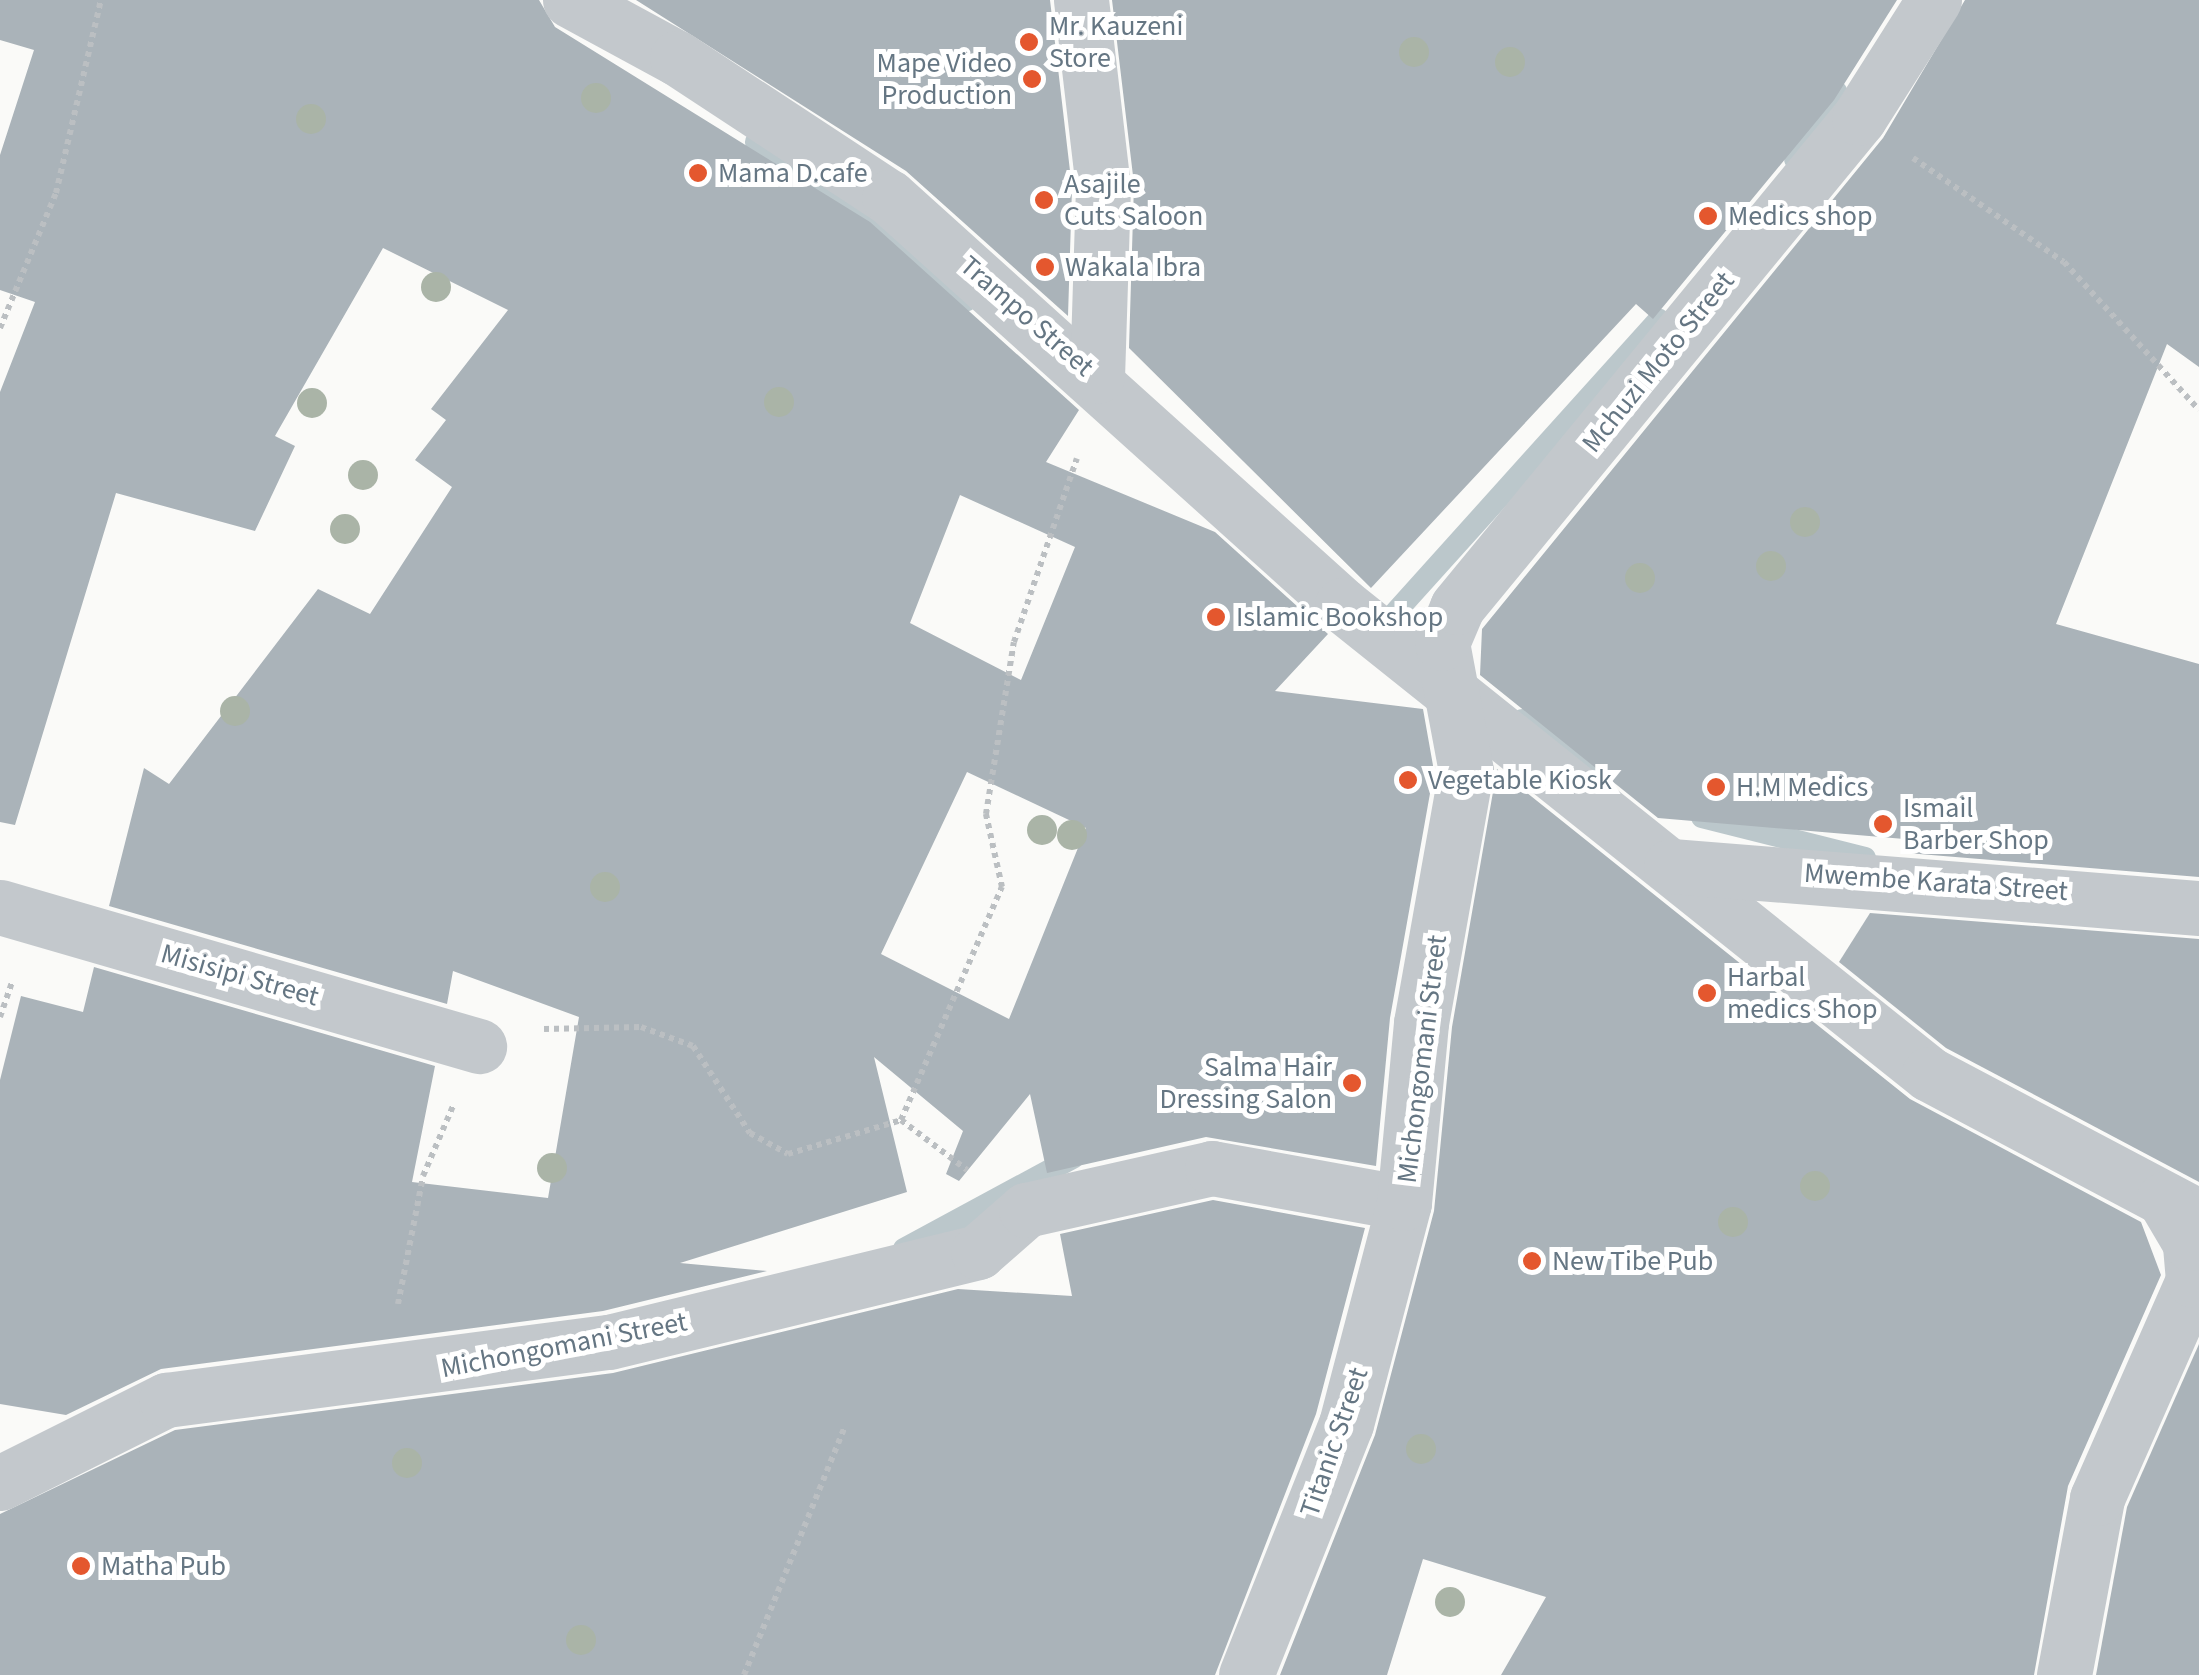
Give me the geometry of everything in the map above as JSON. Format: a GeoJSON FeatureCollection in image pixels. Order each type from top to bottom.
{"type":"FeatureCollection","features":[{"type":"Feature","properties":{"kind":"street","name":"Trampo Street"},"geometry":{"type":"LineString","coordinates":[[570,0],[677,58],[889,196],[1097,376],[1342,606],[1446,684]]}},
{"type":"Feature","properties":{"kind":"street"},"geometry":{"type":"LineString","coordinates":[[1081,0],[1103,188],[1097,376]]}},
{"type":"Feature","properties":{"kind":"street","name":"Mchuzi Moto Street"},"geometry":{"type":"LineString","coordinates":[[1446,684],[1442,643],[1457,607],[1860,118],[1934,0]]}},
{"type":"Feature","properties":{"kind":"street"},"geometry":{"type":"LineString","coordinates":[[1446,684],[1928,1074],[2182,1208],[2190,1243],[2192,1280],[2097,1498],[2064,1675]]}},
{"type":"Feature","properties":{"kind":"street","name":"Michongomani Street"},"geometry":{"type":"LineString","coordinates":[[0,1482],[166,1400],[420,1373],[528,1347],[608,1342],[978,1252],[1026,1210],[1212,1168],[1404,1203],[1421,1023],[1466,770],[1446,684]]}},
{"type":"Feature","properties":{"kind":"street","name":"Mwembe Karata Street"},"geometry":{"type":"LineString","coordinates":[[1671,866],[2199,908]]}},
{"type":"Feature","properties":{"kind":"street","name":"Misisipi Street"},"geometry":{"type":"LineString","coordinates":[[0,907],[478,1046]]}},
{"type":"Feature","properties":{"kind":"street","name":"Titanic Street"},"geometry":{"type":"LineString","coordinates":[[1246,1675],[1346,1424],[1404,1203]]}},
{"type":"Feature","properties":{"kind":"path"},"geometry":{"type":"LineString","coordinates":[[0,338],[56,194],[101,0]]}},
{"type":"Feature","properties":{"kind":"path"},"geometry":{"type":"LineString","coordinates":[[1860,118],[2064,262],[2199,410]]}},
{"type":"Feature","properties":{"kind":"path"},"geometry":{"type":"LineString","coordinates":[[420,1373],[404,1345],[397,1298],[424,1176],[478,1046],[554,1026],[640,1027],[676,1039],[693,1046],[750,1133],[788,1154],[901,1120],[1002,887],[986,814],[1014,642],[1097,407],[1097,376]]}},
{"type":"Feature","properties":{"kind":"path"},"geometry":{"type":"LineString","coordinates":[[901,1120],[1026,1210]]}},
{"type":"Feature","properties":{"kind":"path"},"geometry":{"type":"LineString","coordinates":[[744,1675],[844,1429]]}},
{"type":"Feature","properties":{"kind":"building"},"geometry":{"type":"Polygon","coordinates":[[[0,0],[539,0],[555,27],[870,222],[1079,410],[1046,462],[1215,532],[1328,634],[1275,691],[1423,709],[1434,771],[1390,1018],[1376,1166],[1206,1137],[1047,1173],[1030,1094],[959,1181],[946,1174],[963,1131],[874,1057],[907,1192],[680,1263],[767,1271],[603,1311],[161,1369],[66,1415],[0,1404],[0,1080],[21,996],[83,1012],[94,967],[435,1066],[412,1182],[548,1198],[579,1017],[453,971],[447,1004],[109,906],[144,768],[169,784],[318,589],[370,614],[452,487],[415,460],[446,420],[431,409],[508,310],[383,248],[275,436],[295,446],[255,531],[116,493],[15,825],[0,822],[0,392],[35,302],[0,290],[0,155],[34,50],[0,40],[0,0]],[[960,495],[910,623],[1021,680],[1075,547],[960,495]],[[967,772],[881,954],[1009,1019],[1086,828],[967,772]]]}},
{"type":"Feature","properties":{"kind":"building"},"geometry":{"type":"Polygon","coordinates":[[[636,0],[1050,0],[1072,188],[1068,316],[906,171],[636,0]]]}},
{"type":"Feature","properties":{"kind":"building"},"geometry":{"type":"Polygon","coordinates":[[[1112,0],[1897,0],[1834,100],[1653,319],[1636,304],[1371,588],[1129,348],[1134,184],[1112,0]]]}},
{"type":"Feature","properties":{"kind":"building"},"geometry":{"type":"Polygon","coordinates":[[[1965,0],[2199,0],[2199,367],[2167,344],[2056,624],[2199,664],[2199,877],[1907,853],[1916,840],[1658,818],[1480,675],[1482,629],[1883,138],[1965,0]]]}},
{"type":"Feature","properties":{"kind":"building"},"geometry":{"type":"Polygon","coordinates":[[[1497,769],[1910,1099],[2141,1222],[2161,1275],[2068,1486],[2034,1675],[1501,1675],[1546,1597],[1423,1559],[1387,1675],[1280,1675],[1375,1435],[1434,1211],[1452,1027],[1497,769]]]}},
{"type":"Feature","properties":{"kind":"building"},"geometry":{"type":"Polygon","coordinates":[[[1870,913],[2199,939],[2199,1182],[1946,1048],[1839,962],[1870,913]]]}},
{"type":"Feature","properties":{"kind":"building"},"geometry":{"type":"Polygon","coordinates":[[[1213,1200],[1365,1228],[1316,1414],[1215,1675],[0,1675],[0,1514],[175,1430],[613,1373],[958,1289],[1072,1296],[1060,1234],[1213,1200]]]}},
{"type":"Feature","properties":{"kind":"building"},"geometry":{"type":"Polygon","coordinates":[[[2199,1344],[2199,1675],[2096,1675],[2127,1507],[2199,1344]]]}},
{"type":"Feature","properties":{"kind":"waterway"},"geometry":{"type":"LineString","coordinates":[[1795,159],[1836,92]]}},
{"type":"Feature","properties":{"kind":"waterway"},"geometry":{"type":"LineString","coordinates":[[756,142],[966,301]]}},
{"type":"Feature","properties":{"kind":"waterway"},"geometry":{"type":"LineString","coordinates":[[1384,625],[1659,320]]}},
{"type":"Feature","properties":{"kind":"waterway"},"geometry":{"type":"LineString","coordinates":[[1522,720],[1594,761]]}},
{"type":"Feature","properties":{"kind":"waterway"},"geometry":{"type":"LineString","coordinates":[[1702,817],[1865,858]]}},
{"type":"Feature","properties":{"kind":"waterway"},"geometry":{"type":"LineString","coordinates":[[904,1249],[1074,1157]]}},
{"type":"Feature","properties":{"kind":"place","name":"Mr. Kauzeni Store"},"geometry":{"type":"Point","coordinates":[1029,42]}},
{"type":"Feature","properties":{"kind":"place","name":"Mape Video Production"},"geometry":{"type":"Point","coordinates":[1032,79]}},
{"type":"Feature","properties":{"kind":"place","name":"Mama D.cafe"},"geometry":{"type":"Point","coordinates":[698,173]}},
{"type":"Feature","properties":{"kind":"place","name":"Asajile Cuts Saloon"},"geometry":{"type":"Point","coordinates":[1044,200]}},
{"type":"Feature","properties":{"kind":"place","name":"Medics shop"},"geometry":{"type":"Point","coordinates":[1708,216]}},
{"type":"Feature","properties":{"kind":"place","name":"Wakala Ibra"},"geometry":{"type":"Point","coordinates":[1045,267]}},
{"type":"Feature","properties":{"kind":"place","name":"Islamic Bookshop"},"geometry":{"type":"Point","coordinates":[1216,617]}},
{"type":"Feature","properties":{"kind":"place","name":"Vegetable Kiosk"},"geometry":{"type":"Point","coordinates":[1408,780]}},
{"type":"Feature","properties":{"kind":"place","name":"H.M Medics"},"geometry":{"type":"Point","coordinates":[1716,787]}},
{"type":"Feature","properties":{"kind":"place","name":"Ismail Barber Shop"},"geometry":{"type":"Point","coordinates":[1883,824]}},
{"type":"Feature","properties":{"kind":"place","name":"Harbal medics Shop"},"geometry":{"type":"Point","coordinates":[1707,993]}},
{"type":"Feature","properties":{"kind":"place","name":"Salma Hair Dressing Salon"},"geometry":{"type":"Point","coordinates":[1352,1083]}},
{"type":"Feature","properties":{"kind":"place","name":"New Tibe Pub"},"geometry":{"type":"Point","coordinates":[1532,1261]}},
{"type":"Feature","properties":{"kind":"place","name":"Matha Pub"},"geometry":{"type":"Point","coordinates":[81,1566]}}]}
